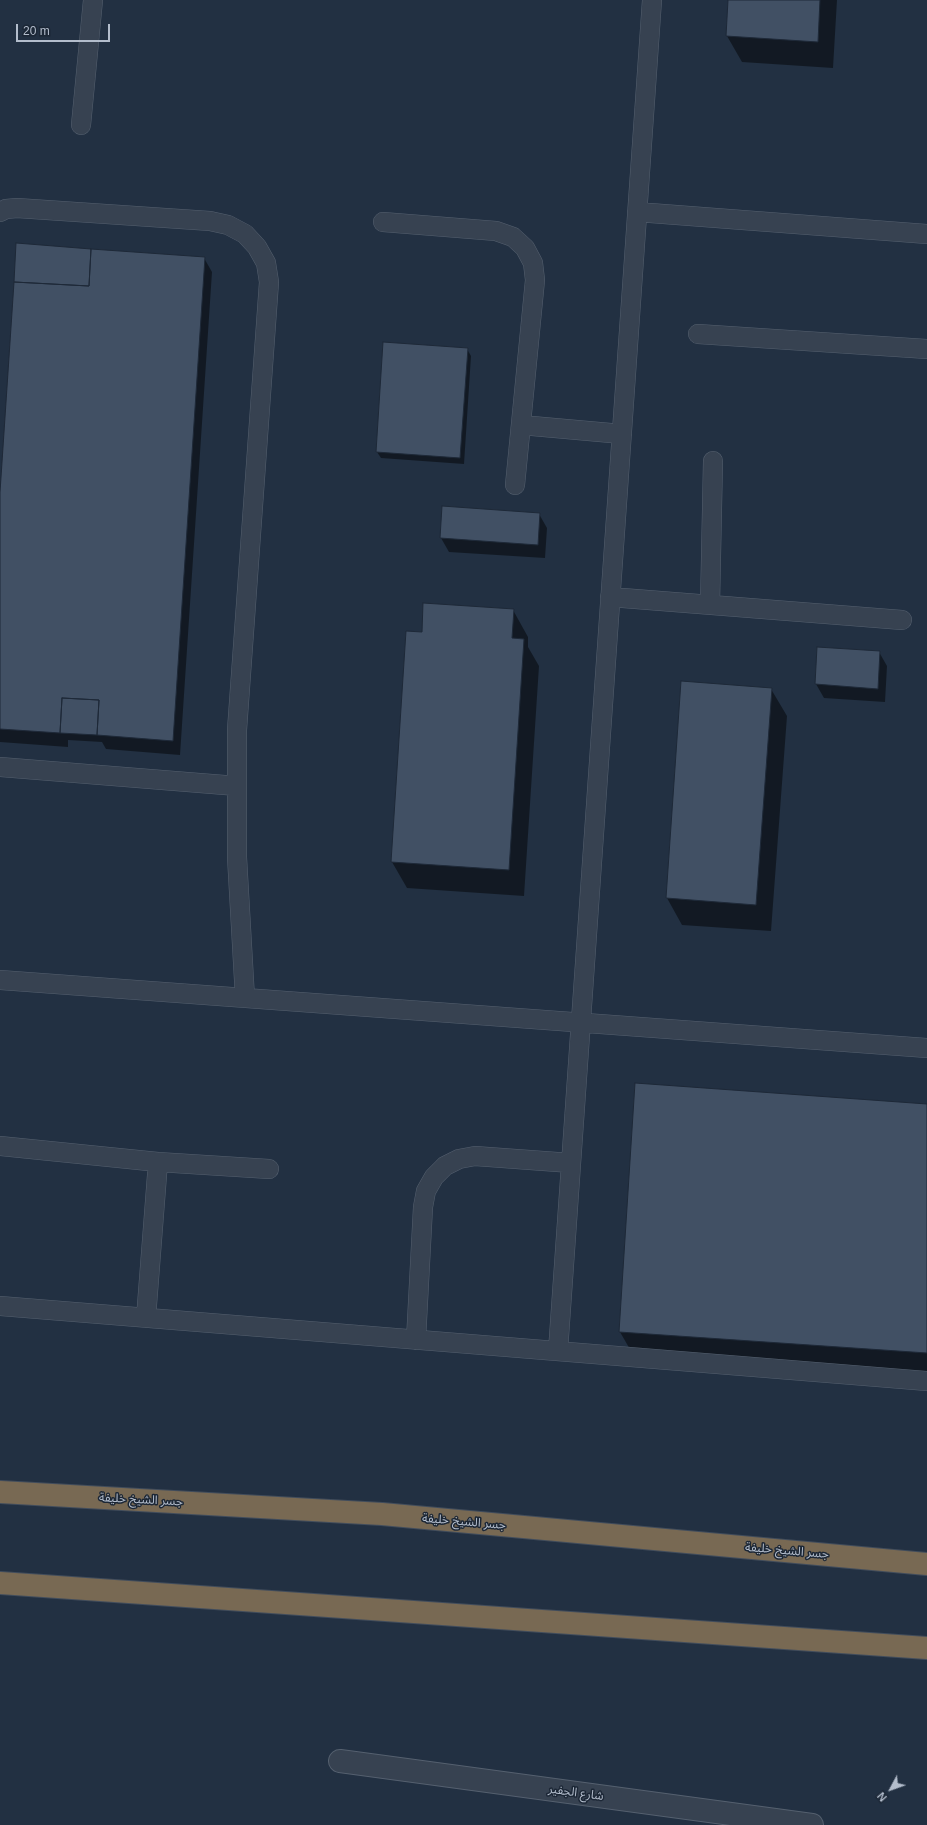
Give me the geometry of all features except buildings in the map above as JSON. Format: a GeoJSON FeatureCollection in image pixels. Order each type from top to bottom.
{"type":"FeatureCollection","features":[{"type":"Feature","properties":{"kind":"highway","name":"جسر الشيخ خليفة"},"geometry":{"type":"LineString","coordinates":[[0,1492],[382,1514],[927,1564]]}},
{"type":"Feature","properties":{"kind":"highway"},"geometry":{"type":"LineString","coordinates":[[0,1583],[927,1648]]}},
{"type":"Feature","properties":{"kind":"street","name":"شارع الجفير"},"geometry":{"type":"LineString","coordinates":[[340,1761],[812,1825]]}},
{"type":"Feature","properties":{"kind":"lane"},"geometry":{"type":"LineString","coordinates":[[81,125],[93,0]]}},
{"type":"Feature","properties":{"kind":"lane"},"geometry":{"type":"LineString","coordinates":[[558,1351],[652,0]]}},
{"type":"Feature","properties":{"kind":"lane"},"geometry":{"type":"LineString","coordinates":[[0,212],[6,209],[17,208],[210,221],[228,225],[245,234],[257,247],[266,263],[269,282],[238,715],[237,857],[245,998]]}},
{"type":"Feature","properties":{"kind":"lane"},"geometry":{"type":"LineString","coordinates":[[637,212],[927,234]]}},
{"type":"Feature","properties":{"kind":"lane"},"geometry":{"type":"LineString","coordinates":[[384,222],[496,231],[513,236],[525,248],[533,263],[535,280],[516,485]]}},
{"type":"Feature","properties":{"kind":"lane"},"geometry":{"type":"LineString","coordinates":[[698,334],[927,349]]}},
{"type":"Feature","properties":{"kind":"lane"},"geometry":{"type":"LineString","coordinates":[[521,425],[622,434]]}},
{"type":"Feature","properties":{"kind":"lane"},"geometry":{"type":"LineString","coordinates":[[710,605],[713,462]]}},
{"type":"Feature","properties":{"kind":"lane"},"geometry":{"type":"LineString","coordinates":[[610,597],[902,620]]}},
{"type":"Feature","properties":{"kind":"lane"},"geometry":{"type":"LineString","coordinates":[[0,767],[237,786]]}},
{"type":"Feature","properties":{"kind":"lane"},"geometry":{"type":"LineString","coordinates":[[0,980],[927,1048]]}},
{"type":"Feature","properties":{"kind":"lane"},"geometry":{"type":"LineString","coordinates":[[0,1146],[158,1162],[269,1169]]}},
{"type":"Feature","properties":{"kind":"lane"},"geometry":{"type":"LineString","coordinates":[[416,1340],[423,1207],[426,1191],[434,1177],[445,1166],[459,1159],[475,1156],[571,1163]]}},
{"type":"Feature","properties":{"kind":"lane"},"geometry":{"type":"LineString","coordinates":[[146,1318],[158,1162]]}},
{"type":"Feature","properties":{"kind":"lane"},"geometry":{"type":"LineString","coordinates":[[0,1306],[927,1381]]}}]}
